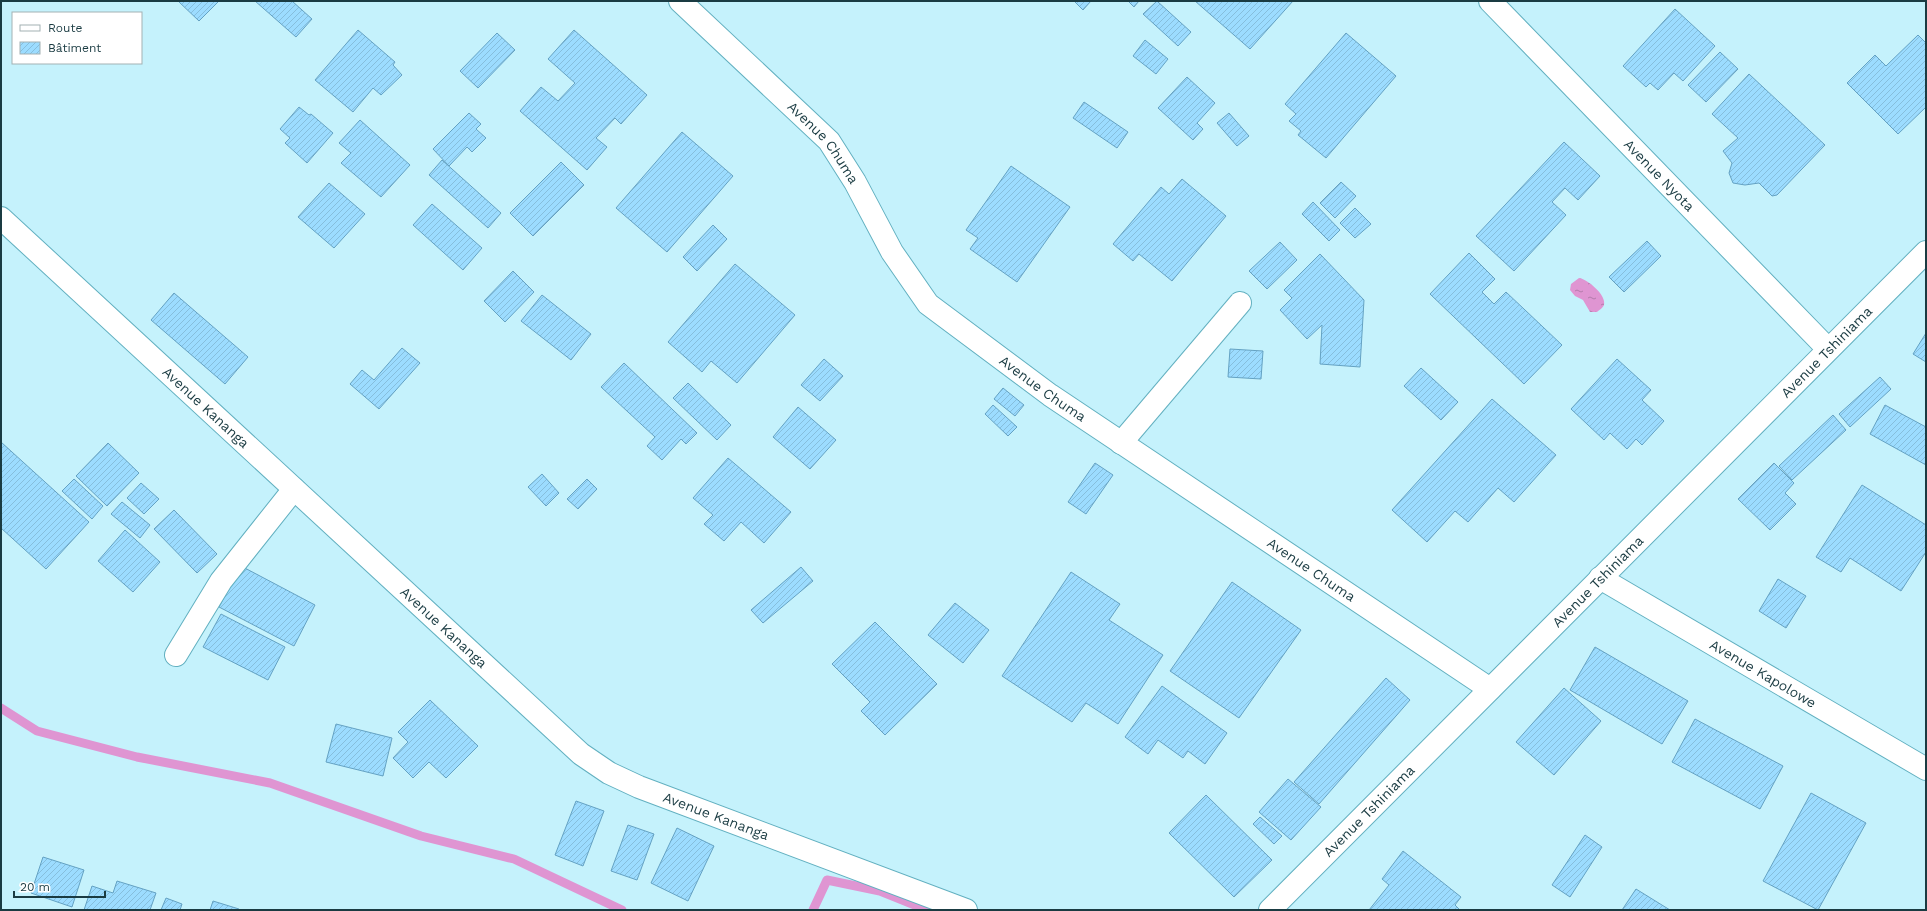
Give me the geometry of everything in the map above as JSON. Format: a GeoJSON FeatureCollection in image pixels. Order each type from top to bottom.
{"type":"FeatureCollection","features":[{"type":"Feature","properties":{"kind":"street","name":"Avenue Chuma"},"geometry":{"type":"LineString","coordinates":[[680,1],[829,141],[855,182],[892,252],[928,304],[1050,395],[1490,689]]}},
{"type":"Feature","properties":{"kind":"street","name":"Avenue Nyota"},"geometry":{"type":"LineString","coordinates":[[1490,1],[1828,349]]}},
{"type":"Feature","properties":{"kind":"street","name":"Avenue Kananga"},"geometry":{"type":"LineString","coordinates":[[1,218],[581,754],[609,773],[639,787],[966,910]]}},
{"type":"Feature","properties":{"kind":"street","name":"Avenue Tshiniama"},"geometry":{"type":"LineString","coordinates":[[1270,910],[1926,252]]}},
{"type":"Feature","properties":{"kind":"street"},"geometry":{"type":"LineString","coordinates":[[1121,443],[1240,303]]}},
{"type":"Feature","properties":{"kind":"street"},"geometry":{"type":"LineString","coordinates":[[176,655],[221,581],[294,489]]}},
{"type":"Feature","properties":{"kind":"street","name":"Avenue Kapolowe"},"geometry":{"type":"LineString","coordinates":[[1600,578],[1926,769]]}},
{"type":"Feature","properties":{"kind":"water"},"geometry":{"type":"Polygon","coordinates":[[[1579,278],[1587,281],[1600,292],[1604,305],[1597,312],[1590,312],[1583,300],[1575,296],[1570,290],[1571,284],[1579,278]]]}},
{"type":"Feature","properties":{"kind":"building"},"geometry":{"type":"Polygon","coordinates":[[[178,1],[217,1],[218,2],[199,21],[178,1]]]}},
{"type":"Feature","properties":{"kind":"building"},"geometry":{"type":"Polygon","coordinates":[[[255,1],[292,1],[312,19],[296,37],[255,1]]]}},
{"type":"Feature","properties":{"kind":"building"},"geometry":{"type":"Polygon","coordinates":[[[1074,1],[1091,1],[1083,10],[1074,1]]]}},
{"type":"Feature","properties":{"kind":"building"},"geometry":{"type":"Polygon","coordinates":[[[1128,1],[1139,1],[1134,7],[1128,1]]]}},
{"type":"Feature","properties":{"kind":"building"},"geometry":{"type":"Polygon","coordinates":[[[1157,1],[1191,32],[1178,46],[1143,14],[1157,1]]]}},
{"type":"Feature","properties":{"kind":"building"},"geometry":{"type":"Polygon","coordinates":[[[1195,1],[1293,1],[1250,49],[1195,1]]]}},
{"type":"Feature","properties":{"kind":"building"},"geometry":{"type":"Polygon","coordinates":[[[1675,9],[1715,46],[1683,81],[1674,73],[1658,90],[1650,83],[1646,87],[1623,66],[1675,9]]]}},
{"type":"Feature","properties":{"kind":"building"},"geometry":{"type":"Polygon","coordinates":[[[358,30],[395,62],[393,65],[402,75],[381,95],[373,88],[353,112],[315,80],[358,30]]]}},
{"type":"Feature","properties":{"kind":"building"},"geometry":{"type":"Polygon","coordinates":[[[574,30],[647,95],[621,124],[615,118],[596,138],[607,147],[587,170],[520,111],[541,87],[558,101],[575,83],[548,59],[574,30]]]}},
{"type":"Feature","properties":{"kind":"building"},"geometry":{"type":"Polygon","coordinates":[[[497,33],[515,50],[478,88],[460,71],[497,33]]]}},
{"type":"Feature","properties":{"kind":"building"},"geometry":{"type":"Polygon","coordinates":[[[1346,33],[1396,76],[1326,158],[1298,135],[1301,131],[1289,121],[1296,114],[1285,104],[1346,33]]]}},
{"type":"Feature","properties":{"kind":"building"},"geometry":{"type":"Polygon","coordinates":[[[1918,35],[1926,43],[1926,107],[1898,134],[1847,83],[1875,55],[1886,66],[1918,35]]]}},
{"type":"Feature","properties":{"kind":"building"},"geometry":{"type":"Polygon","coordinates":[[[1145,40],[1168,59],[1156,74],[1133,56],[1145,40]]]}},
{"type":"Feature","properties":{"kind":"building"},"geometry":{"type":"Polygon","coordinates":[[[1720,52],[1738,69],[1706,102],[1688,85],[1720,52]]]}},
{"type":"Feature","properties":{"kind":"building"},"geometry":{"type":"Polygon","coordinates":[[[1749,74],[1825,145],[1777,195],[1772,196],[1759,183],[1745,185],[1733,183],[1729,173],[1732,163],[1723,151],[1738,138],[1712,114],[1749,74]]]}},
{"type":"Feature","properties":{"kind":"building"},"geometry":{"type":"Polygon","coordinates":[[[1187,77],[1215,103],[1197,123],[1203,129],[1193,140],[1158,108],[1187,77]]]}},
{"type":"Feature","properties":{"kind":"building"},"geometry":{"type":"Polygon","coordinates":[[[1084,102],[1128,132],[1117,148],[1073,118],[1084,102]]]}},
{"type":"Feature","properties":{"kind":"building"},"geometry":{"type":"Polygon","coordinates":[[[299,107],[309,115],[311,114],[333,133],[307,163],[285,143],[290,138],[280,129],[299,107]]]}},
{"type":"Feature","properties":{"kind":"building"},"geometry":{"type":"Polygon","coordinates":[[[469,113],[481,124],[476,129],[486,138],[472,152],[467,147],[449,166],[433,149],[469,113]]]}},
{"type":"Feature","properties":{"kind":"building"},"geometry":{"type":"Polygon","coordinates":[[[1229,113],[1249,136],[1237,146],[1217,123],[1229,113]]]}},
{"type":"Feature","properties":{"kind":"building"},"geometry":{"type":"Polygon","coordinates":[[[360,120],[410,165],[381,197],[341,163],[351,153],[339,143],[360,120]]]}},
{"type":"Feature","properties":{"kind":"building"},"geometry":{"type":"Polygon","coordinates":[[[682,132],[733,176],[667,252],[616,208],[682,132]]]}},
{"type":"Feature","properties":{"kind":"building"},"geometry":{"type":"Polygon","coordinates":[[[1564,142],[1600,176],[1578,200],[1565,188],[1552,202],[1566,215],[1514,271],[1476,236],[1564,142]]]}},
{"type":"Feature","properties":{"kind":"building"},"geometry":{"type":"Polygon","coordinates":[[[442,160],[501,213],[488,228],[429,175],[442,160]]]}},
{"type":"Feature","properties":{"kind":"building"},"geometry":{"type":"Polygon","coordinates":[[[561,162],[584,185],[533,236],[510,213],[561,162]]]}},
{"type":"Feature","properties":{"kind":"building"},"geometry":{"type":"Polygon","coordinates":[[[1011,166],[1070,207],[1017,282],[970,249],[978,238],[966,230],[1011,166]]]}},
{"type":"Feature","properties":{"kind":"building"},"geometry":{"type":"Polygon","coordinates":[[[1182,179],[1226,216],[1172,281],[1139,254],[1133,261],[1113,244],[1161,187],[1169,194],[1182,179]]]}},
{"type":"Feature","properties":{"kind":"building"},"geometry":{"type":"Polygon","coordinates":[[[1341,182],[1356,196],[1335,218],[1320,203],[1341,182]]]}},
{"type":"Feature","properties":{"kind":"building"},"geometry":{"type":"Polygon","coordinates":[[[329,183],[365,214],[334,248],[298,217],[329,183]]]}},
{"type":"Feature","properties":{"kind":"building"},"geometry":{"type":"Polygon","coordinates":[[[1313,202],[1340,230],[1329,241],[1302,214],[1313,202]]]}},
{"type":"Feature","properties":{"kind":"building"},"geometry":{"type":"Polygon","coordinates":[[[432,204],[482,248],[463,270],[413,225],[432,204]]]}},
{"type":"Feature","properties":{"kind":"building"},"geometry":{"type":"Polygon","coordinates":[[[1355,208],[1371,224],[1355,238],[1340,223],[1355,208]]]}},
{"type":"Feature","properties":{"kind":"building"},"geometry":{"type":"Polygon","coordinates":[[[713,225],[727,239],[697,271],[683,257],[713,225]]]}},
{"type":"Feature","properties":{"kind":"building"},"geometry":{"type":"Polygon","coordinates":[[[1647,241],[1661,256],[1624,292],[1609,277],[1647,241]]]}},
{"type":"Feature","properties":{"kind":"building"},"geometry":{"type":"Polygon","coordinates":[[[1280,242],[1297,260],[1267,289],[1249,271],[1280,242]]]}},
{"type":"Feature","properties":{"kind":"building"},"geometry":{"type":"Polygon","coordinates":[[[1469,253],[1495,279],[1482,292],[1494,304],[1506,292],[1562,345],[1524,384],[1430,294],[1469,253]]]}},
{"type":"Feature","properties":{"kind":"building"},"geometry":{"type":"Polygon","coordinates":[[[1320,254],[1364,300],[1360,367],[1320,364],[1322,325],[1307,339],[1280,310],[1292,298],[1284,290],[1320,254]]]}},
{"type":"Feature","properties":{"kind":"building"},"geometry":{"type":"Polygon","coordinates":[[[735,264],[795,315],[737,383],[711,361],[702,372],[668,342],[735,264]]]}},
{"type":"Feature","properties":{"kind":"building"},"geometry":{"type":"Polygon","coordinates":[[[513,271],[534,292],[505,322],[484,301],[513,271]]]}},
{"type":"Feature","properties":{"kind":"building"},"geometry":{"type":"Polygon","coordinates":[[[174,293],[248,357],[225,384],[151,320],[174,293]]]}},
{"type":"Feature","properties":{"kind":"building"},"geometry":{"type":"Polygon","coordinates":[[[542,295],[591,334],[571,360],[521,321],[542,295]]]}},
{"type":"Feature","properties":{"kind":"building"},"geometry":{"type":"Polygon","coordinates":[[[1926,333],[1926,362],[1913,354],[1926,333]]]}},
{"type":"Feature","properties":{"kind":"building"},"geometry":{"type":"Polygon","coordinates":[[[402,348],[420,363],[379,409],[350,384],[362,370],[374,380],[402,348]]]}},
{"type":"Feature","properties":{"kind":"building"},"geometry":{"type":"Polygon","coordinates":[[[1230,349],[1263,351],[1261,379],[1228,377],[1230,349]]]}},
{"type":"Feature","properties":{"kind":"building"},"geometry":{"type":"Polygon","coordinates":[[[824,359],[843,376],[820,401],[801,385],[824,359]]]}},
{"type":"Feature","properties":{"kind":"building"},"geometry":{"type":"Polygon","coordinates":[[[1617,359],[1651,390],[1642,400],[1664,421],[1642,445],[1636,439],[1627,449],[1610,433],[1604,440],[1571,409],[1617,359]]]}},
{"type":"Feature","properties":{"kind":"building"},"geometry":{"type":"Polygon","coordinates":[[[624,363],[697,433],[686,444],[681,439],[662,460],[647,446],[655,437],[601,387],[624,363]]]}},
{"type":"Feature","properties":{"kind":"building"},"geometry":{"type":"Polygon","coordinates":[[[1421,368],[1458,402],[1441,420],[1404,386],[1421,368]]]}},
{"type":"Feature","properties":{"kind":"building"},"geometry":{"type":"Polygon","coordinates":[[[1880,377],[1891,389],[1850,427],[1839,414],[1880,377]]]}},
{"type":"Feature","properties":{"kind":"building"},"geometry":{"type":"Polygon","coordinates":[[[688,383],[731,425],[717,440],[673,398],[688,383]]]}},
{"type":"Feature","properties":{"kind":"building"},"geometry":{"type":"Polygon","coordinates":[[[1003,388],[1024,405],[1015,416],[994,399],[1003,388]]]}},
{"type":"Feature","properties":{"kind":"building"},"geometry":{"type":"Polygon","coordinates":[[[1492,399],[1556,455],[1514,502],[1498,488],[1468,522],[1455,511],[1427,542],[1392,510],[1492,399]]]}},
{"type":"Feature","properties":{"kind":"building"},"geometry":{"type":"Polygon","coordinates":[[[993,405],[1017,427],[1008,436],[985,414],[993,405]]]}},
{"type":"Feature","properties":{"kind":"building"},"geometry":{"type":"Polygon","coordinates":[[[1885,405],[1926,427],[1926,465],[1870,434],[1885,405]]]}},
{"type":"Feature","properties":{"kind":"building"},"geometry":{"type":"Polygon","coordinates":[[[798,407],[836,440],[810,469],[773,437],[798,407]]]}},
{"type":"Feature","properties":{"kind":"building"},"geometry":{"type":"Polygon","coordinates":[[[1833,415],[1846,430],[1792,480],[1779,466],[1833,415]]]}},
{"type":"Feature","properties":{"kind":"building"},"geometry":{"type":"Polygon","coordinates":[[[1,442],[89,522],[46,569],[1,528],[1,442]]]}},
{"type":"Feature","properties":{"kind":"building"},"geometry":{"type":"Polygon","coordinates":[[[108,443],[139,473],[107,506],[76,476],[108,443]]]}},
{"type":"Feature","properties":{"kind":"building"},"geometry":{"type":"Polygon","coordinates":[[[728,458],[791,512],[764,543],[741,522],[724,541],[704,524],[713,515],[693,498],[728,458]]]}},
{"type":"Feature","properties":{"kind":"building"},"geometry":{"type":"Polygon","coordinates":[[[1095,463],[1113,475],[1086,514],[1068,502],[1095,463]]]}},
{"type":"Feature","properties":{"kind":"building"},"geometry":{"type":"Polygon","coordinates":[[[1774,463],[1794,483],[1785,493],[1796,504],[1770,530],[1738,499],[1774,463]]]}},
{"type":"Feature","properties":{"kind":"building"},"geometry":{"type":"Polygon","coordinates":[[[542,474],[559,493],[546,506],[528,487],[542,474]]]}},
{"type":"Feature","properties":{"kind":"building"},"geometry":{"type":"Polygon","coordinates":[[[74,479],[103,506],[92,519],[62,491],[74,479]]]}},
{"type":"Feature","properties":{"kind":"building"},"geometry":{"type":"Polygon","coordinates":[[[587,479],[597,489],[578,509],[567,499],[587,479]]]}},
{"type":"Feature","properties":{"kind":"building"},"geometry":{"type":"Polygon","coordinates":[[[141,483],[159,499],[144,514],[127,498],[141,483]]]}},
{"type":"Feature","properties":{"kind":"building"},"geometry":{"type":"Polygon","coordinates":[[[1862,485],[1926,525],[1926,552],[1901,591],[1850,558],[1841,572],[1816,557],[1862,485]]]}},
{"type":"Feature","properties":{"kind":"building"},"geometry":{"type":"Polygon","coordinates":[[[122,502],[150,525],[140,538],[111,514],[122,502]]]}},
{"type":"Feature","properties":{"kind":"building"},"geometry":{"type":"Polygon","coordinates":[[[174,510],[217,554],[197,573],[154,529],[174,510]]]}},
{"type":"Feature","properties":{"kind":"building"},"geometry":{"type":"Polygon","coordinates":[[[125,530],[160,562],[133,592],[98,561],[125,530]]]}},
{"type":"Feature","properties":{"kind":"building"},"geometry":{"type":"Polygon","coordinates":[[[241,566],[315,605],[294,646],[219,607],[241,566]]]}},
{"type":"Feature","properties":{"kind":"building"},"geometry":{"type":"Polygon","coordinates":[[[801,567],[813,581],[763,623],[751,610],[801,567]]]}},
{"type":"Feature","properties":{"kind":"building"},"geometry":{"type":"Polygon","coordinates":[[[1071,572],[1120,604],[1109,620],[1163,655],[1118,724],[1086,703],[1072,722],[1002,676],[1071,572]]]}},
{"type":"Feature","properties":{"kind":"building"},"geometry":{"type":"Polygon","coordinates":[[[1778,579],[1806,596],[1786,628],[1759,611],[1778,579]]]}},
{"type":"Feature","properties":{"kind":"building"},"geometry":{"type":"Polygon","coordinates":[[[1232,582],[1301,630],[1239,718],[1170,671],[1232,582]]]}},
{"type":"Feature","properties":{"kind":"building"},"geometry":{"type":"Polygon","coordinates":[[[955,603],[989,630],[963,663],[928,635],[955,603]]]}},
{"type":"Feature","properties":{"kind":"building"},"geometry":{"type":"Polygon","coordinates":[[[221,614],[285,647],[268,680],[203,647],[221,614]]]}},
{"type":"Feature","properties":{"kind":"building"},"geometry":{"type":"Polygon","coordinates":[[[875,622],[937,684],[885,735],[861,711],[870,702],[832,664],[875,622]]]}},
{"type":"Feature","properties":{"kind":"building"},"geometry":{"type":"Polygon","coordinates":[[[1595,647],[1688,701],[1662,744],[1570,690],[1595,647]]]}},
{"type":"Feature","properties":{"kind":"building"},"geometry":{"type":"Polygon","coordinates":[[[1386,678],[1410,700],[1319,804],[1294,782],[1386,678]]]}},
{"type":"Feature","properties":{"kind":"building"},"geometry":{"type":"Polygon","coordinates":[[[1162,686],[1227,733],[1205,764],[1188,751],[1183,758],[1158,740],[1148,754],[1125,737],[1162,686]]]}},
{"type":"Feature","properties":{"kind":"building"},"geometry":{"type":"Polygon","coordinates":[[[1564,688],[1601,721],[1554,775],[1516,742],[1564,688]]]}},
{"type":"Feature","properties":{"kind":"building"},"geometry":{"type":"Polygon","coordinates":[[[430,700],[478,746],[446,778],[429,762],[413,778],[393,758],[408,742],[398,732],[430,700]]]}},
{"type":"Feature","properties":{"kind":"building"},"geometry":{"type":"Polygon","coordinates":[[[1695,719],[1783,766],[1760,809],[1672,762],[1695,719]]]}},
{"type":"Feature","properties":{"kind":"building"},"geometry":{"type":"Polygon","coordinates":[[[336,724],[392,738],[383,776],[326,762],[336,724]]]}},
{"type":"Feature","properties":{"kind":"building"},"geometry":{"type":"Polygon","coordinates":[[[1288,779],[1321,807],[1291,840],[1259,812],[1288,779]]]}},
{"type":"Feature","properties":{"kind":"building"},"geometry":{"type":"Polygon","coordinates":[[[1811,793],[1866,823],[1818,910],[1763,881],[1811,793]]]}},
{"type":"Feature","properties":{"kind":"building"},"geometry":{"type":"Polygon","coordinates":[[[1206,795],[1272,860],[1234,897],[1169,833],[1206,795]]]}},
{"type":"Feature","properties":{"kind":"building"},"geometry":{"type":"Polygon","coordinates":[[[576,801],[604,811],[583,866],[555,855],[576,801]]]}},
{"type":"Feature","properties":{"kind":"building"},"geometry":{"type":"Polygon","coordinates":[[[1260,817],[1282,836],[1274,844],[1253,824],[1260,817]]]}},
{"type":"Feature","properties":{"kind":"building"},"geometry":{"type":"Polygon","coordinates":[[[628,825],[654,834],[637,880],[611,871],[628,825]]]}},
{"type":"Feature","properties":{"kind":"building"},"geometry":{"type":"Polygon","coordinates":[[[677,828],[714,846],[688,901],[651,883],[677,828]]]}},
{"type":"Feature","properties":{"kind":"building"},"geometry":{"type":"Polygon","coordinates":[[[1585,835],[1602,847],[1570,897],[1552,885],[1585,835]]]}},
{"type":"Feature","properties":{"kind":"building"},"geometry":{"type":"Polygon","coordinates":[[[1403,851],[1461,897],[1455,905],[1460,910],[1369,910],[1389,885],[1382,879],[1403,851]]]}},
{"type":"Feature","properties":{"kind":"building"},"geometry":{"type":"Polygon","coordinates":[[[43,857],[84,870],[72,907],[31,893],[43,857]]]}},
{"type":"Feature","properties":{"kind":"building"},"geometry":{"type":"Polygon","coordinates":[[[117,881],[156,893],[150,910],[84,910],[92,886],[113,893],[117,881]]]}},
{"type":"Feature","properties":{"kind":"building"},"geometry":{"type":"Polygon","coordinates":[[[1636,889],[1670,910],[1622,910],[1636,889]]]}},
{"type":"Feature","properties":{"kind":"building"},"geometry":{"type":"Polygon","coordinates":[[[166,898],[182,904],[180,910],[161,910],[166,898]]]}},
{"type":"Feature","properties":{"kind":"building"},"geometry":{"type":"Polygon","coordinates":[[[213,901],[239,909],[210,910],[213,901]]]}},
{"type":"Feature","properties":{"kind":"waterway"},"geometry":{"type":"LineString","coordinates":[[1,708],[37,731],[137,757],[270,783],[421,836],[514,859],[622,910]]}},
{"type":"Feature","properties":{"kind":"waterway"},"geometry":{"type":"LineString","coordinates":[[813,910],[827,880],[880,891],[927,910]]}}]}
